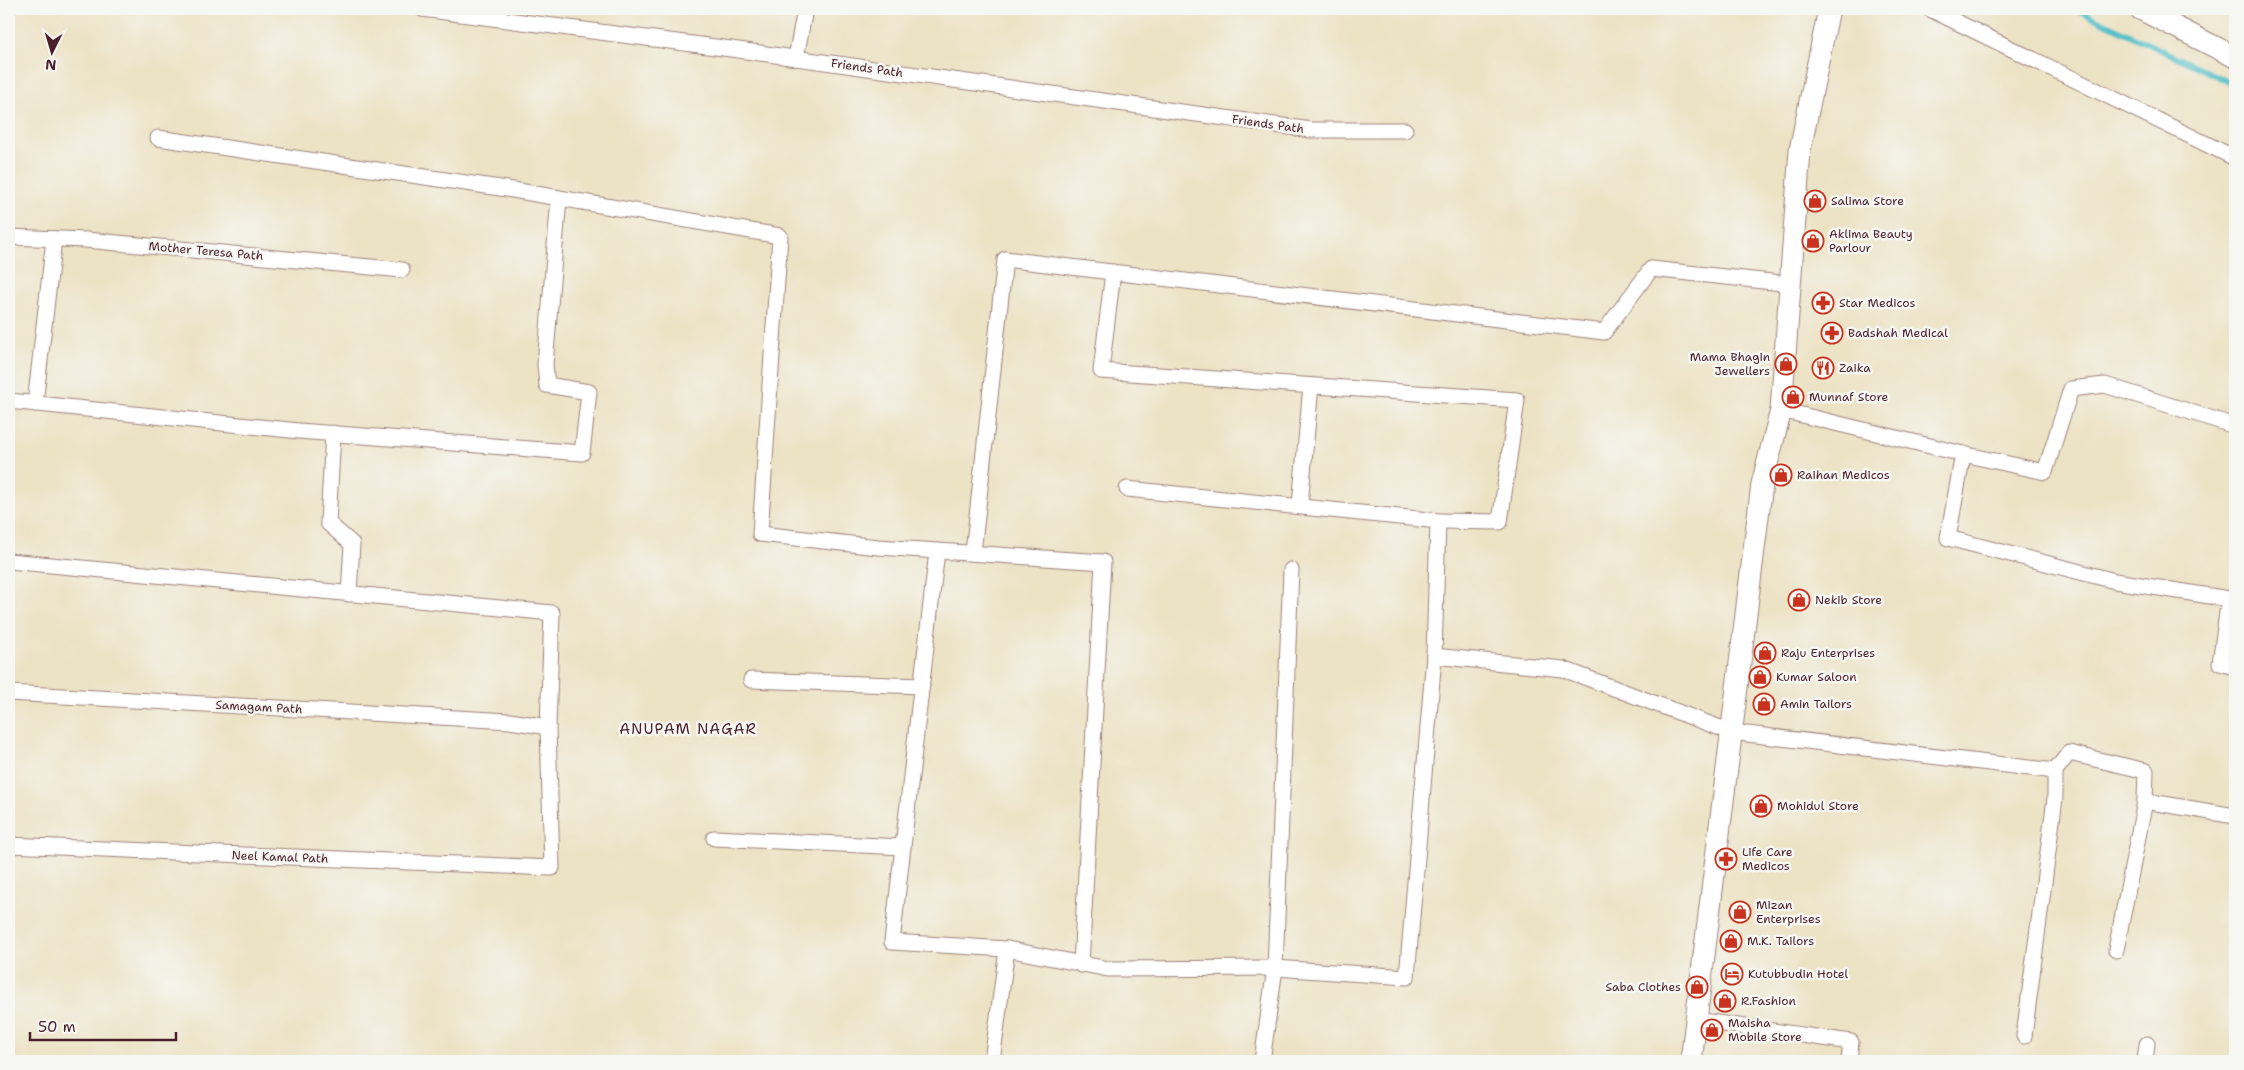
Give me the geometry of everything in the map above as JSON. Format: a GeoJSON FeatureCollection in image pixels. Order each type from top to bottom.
{"type":"FeatureCollection","features":[{"type":"Feature","properties":{"kind":"street","name":"Friends Path"},"geometry":{"type":"LineString","coordinates":[[422,9],[796,58],[1311,130],[1406,130]]}},
{"type":"Feature","properties":{"kind":"street"},"geometry":{"type":"LineString","coordinates":[[796,58],[805,9]]}},
{"type":"Feature","properties":{"kind":"street"},"geometry":{"type":"LineString","coordinates":[[1690,1061],[1762,484],[1781,410],[1800,150],[1829,9]]}},
{"type":"Feature","properties":{"kind":"street"},"geometry":{"type":"LineString","coordinates":[[1930,9],[2235,158]]}},
{"type":"Feature","properties":{"kind":"street"},"geometry":{"type":"LineString","coordinates":[[2140,9],[2235,57]]}},
{"type":"Feature","properties":{"kind":"street"},"geometry":{"type":"LineString","coordinates":[[158,138],[559,198],[780,236],[760,534],[878,547],[1103,562],[1082,965]]}},
{"type":"Feature","properties":{"kind":"street"},"geometry":{"type":"LineString","coordinates":[[9,401],[333,434],[582,453],[589,392],[547,385],[545,365],[559,198]]}},
{"type":"Feature","properties":{"kind":"street","name":"Mother Teresa Path"},"geometry":{"type":"LineString","coordinates":[[9,237],[86,240],[402,270]]}},
{"type":"Feature","properties":{"kind":"street"},"geometry":{"type":"LineString","coordinates":[[35,404],[54,239]]}},
{"type":"Feature","properties":{"kind":"street"},"geometry":{"type":"LineString","coordinates":[[973,554],[1005,259],[1604,332],[1651,269],[1790,284]]}},
{"type":"Feature","properties":{"kind":"street"},"geometry":{"type":"LineString","coordinates":[[1113,272],[1101,371],[1517,400],[1500,522],[1438,521],[1300,505],[1127,489]]}},
{"type":"Feature","properties":{"kind":"street"},"geometry":{"type":"LineString","coordinates":[[1781,410],[2046,472],[2071,389],[2105,385],[2235,426]]}},
{"type":"Feature","properties":{"kind":"street"},"geometry":{"type":"LineString","coordinates":[[1300,505],[1311,386]]}},
{"type":"Feature","properties":{"kind":"street"},"geometry":{"type":"LineString","coordinates":[[333,434],[328,523],[352,544],[349,594]]}},
{"type":"Feature","properties":{"kind":"street"},"geometry":{"type":"LineString","coordinates":[[1963,454],[1948,538],[2116,581],[2232,599],[2220,663],[2235,666]]}},
{"type":"Feature","properties":{"kind":"street"},"geometry":{"type":"LineString","coordinates":[[937,551],[892,942],[1006,949],[1108,969],[1275,968],[1407,977],[1434,656],[1438,521]]}},
{"type":"Feature","properties":{"kind":"street"},"geometry":{"type":"LineString","coordinates":[[9,561],[552,613],[548,727]]}},
{"type":"Feature","properties":{"kind":"street"},"geometry":{"type":"LineString","coordinates":[[1262,1061],[1275,968],[1291,570]]}},
{"type":"Feature","properties":{"kind":"street"},"geometry":{"type":"LineString","coordinates":[[1434,656],[1563,668],[1731,732],[2055,771]]}},
{"type":"Feature","properties":{"kind":"street"},"geometry":{"type":"LineString","coordinates":[[751,680],[922,686]]}},
{"type":"Feature","properties":{"kind":"street","name":"Samagam Path"},"geometry":{"type":"LineString","coordinates":[[9,693],[510,721],[548,727]]}},
{"type":"Feature","properties":{"kind":"street","name":"Neel Kamal Path"},"geometry":{"type":"LineString","coordinates":[[9,845],[552,868],[548,727]]}},
{"type":"Feature","properties":{"kind":"street"},"geometry":{"type":"LineString","coordinates":[[2024,1036],[2055,798],[2055,771],[2069,753],[2146,771],[2145,801],[2116,950]]}},
{"type":"Feature","properties":{"kind":"street"},"geometry":{"type":"LineString","coordinates":[[2145,801],[2235,816]]}},
{"type":"Feature","properties":{"kind":"street"},"geometry":{"type":"LineString","coordinates":[[714,838],[903,847]]}},
{"type":"Feature","properties":{"kind":"street"},"geometry":{"type":"LineString","coordinates":[[992,1061],[1006,949]]}},
{"type":"Feature","properties":{"kind":"street"},"geometry":{"type":"LineString","coordinates":[[1696,1020],[1851,1042],[1849,1061]]}},
{"type":"Feature","properties":{"kind":"street"},"geometry":{"type":"LineString","coordinates":[[2145,1061],[2148,1044]]}},
{"type":"Feature","properties":{"kind":"waterway"},"geometry":{"type":"LineString","coordinates":[[2075,9],[2235,85]]}},
{"type":"Feature","properties":{"kind":"place","name":"Salima Store"},"geometry":{"type":"Point","coordinates":[1815,201]}},
{"type":"Feature","properties":{"kind":"place","name":"Aklima Beauty Parlour"},"geometry":{"type":"Point","coordinates":[1813,241]}},
{"type":"Feature","properties":{"kind":"place","name":"Star Medicos"},"geometry":{"type":"Point","coordinates":[1823,303]}},
{"type":"Feature","properties":{"kind":"place","name":"Badshah Medical"},"geometry":{"type":"Point","coordinates":[1832,333]}},
{"type":"Feature","properties":{"kind":"place","name":"Mama Bhagin Jewellers"},"geometry":{"type":"Point","coordinates":[1786,364]}},
{"type":"Feature","properties":{"kind":"place","name":"Zaika"},"geometry":{"type":"Point","coordinates":[1823,368]}},
{"type":"Feature","properties":{"kind":"place","name":"Munnaf Store"},"geometry":{"type":"Point","coordinates":[1793,397]}},
{"type":"Feature","properties":{"kind":"place","name":"Raihan Medicos"},"geometry":{"type":"Point","coordinates":[1781,475]}},
{"type":"Feature","properties":{"kind":"place","name":"Nekib Store"},"geometry":{"type":"Point","coordinates":[1799,600]}},
{"type":"Feature","properties":{"kind":"place","name":"Raju Enterprises"},"geometry":{"type":"Point","coordinates":[1765,653]}},
{"type":"Feature","properties":{"kind":"place","name":"Kumar Saloon"},"geometry":{"type":"Point","coordinates":[1760,677]}},
{"type":"Feature","properties":{"kind":"place","name":"Amin Tailors"},"geometry":{"type":"Point","coordinates":[1764,704]}},
{"type":"Feature","properties":{"kind":"place","name":"Mohidul Store"},"geometry":{"type":"Point","coordinates":[1761,806]}},
{"type":"Feature","properties":{"kind":"place","name":"Life Care Medicos"},"geometry":{"type":"Point","coordinates":[1726,859]}},
{"type":"Feature","properties":{"kind":"place","name":"Mizan Enterprises"},"geometry":{"type":"Point","coordinates":[1740,912]}},
{"type":"Feature","properties":{"kind":"place","name":"M.K. Tailors"},"geometry":{"type":"Point","coordinates":[1731,941]}},
{"type":"Feature","properties":{"kind":"place","name":"Kutubbudin Hotel"},"geometry":{"type":"Point","coordinates":[1732,974]}},
{"type":"Feature","properties":{"kind":"place","name":"Saba Clothes"},"geometry":{"type":"Point","coordinates":[1697,987]}},
{"type":"Feature","properties":{"kind":"place","name":"R.Fashion"},"geometry":{"type":"Point","coordinates":[1725,1001]}},
{"type":"Feature","properties":{"kind":"place","name":"Maisha Mobile Store"},"geometry":{"type":"Point","coordinates":[1712,1030]}},
{"type":"Feature","properties":{"kind":"district","name":"ANUPAM NAGAR"},"geometry":{"type":"Point","coordinates":[688,729]}}]}
